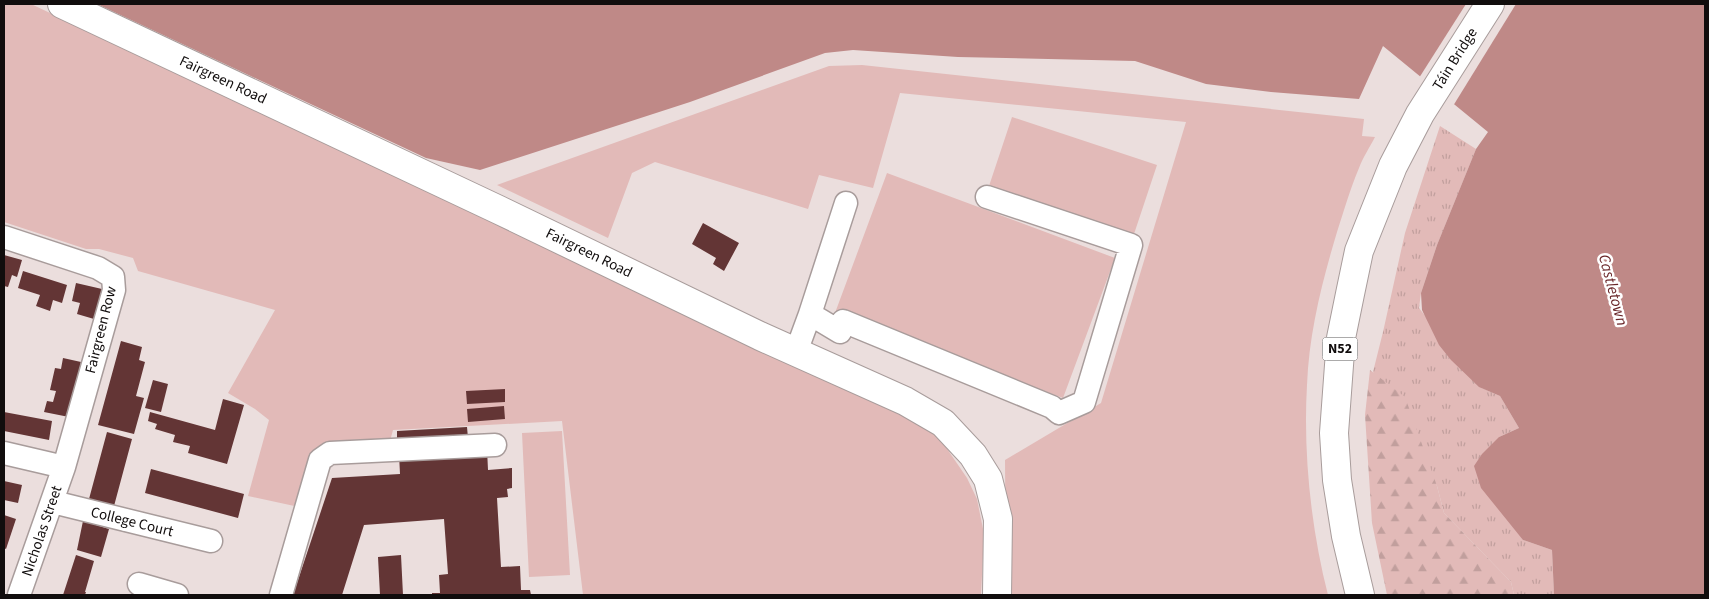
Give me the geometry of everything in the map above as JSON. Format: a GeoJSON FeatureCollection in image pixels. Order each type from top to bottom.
{"type":"FeatureCollection","features":[{"type":"Feature","properties":{"kind":"main road","name":"Fairgreen Road"},"geometry":{"type":"LineString","coordinates":[[62,4],[796,352],[905,401],[943,423],[973,455],[988,479],[998,519],[997,595]]}},
{"type":"Feature","properties":{"kind":"main road","name":"Táin Bridge"},"geometry":{"type":"LineString","coordinates":[[1360,595],[1346,536],[1336,480],[1334,433],[1341,338],[1359,251],[1393,166],[1420,114],[1490,4]]}},
{"type":"Feature","properties":{"kind":"street"},"geometry":{"type":"LineString","coordinates":[[810,314],[840,332],[843,321],[1052,407],[1059,413],[1084,402],[1131,245],[987,196]]}},
{"type":"Feature","properties":{"kind":"street"},"geometry":{"type":"LineString","coordinates":[[796,352],[846,203]]}},
{"type":"Feature","properties":{"kind":"street","name":"Fairgreen Row"},"geometry":{"type":"LineString","coordinates":[[4,237],[98,268],[113,277],[114,290],[64,467]]}},
{"type":"Feature","properties":{"kind":"street"},"geometry":{"type":"LineString","coordinates":[[281,595],[320,460],[330,453],[495,445]]}},
{"type":"Feature","properties":{"kind":"street"},"geometry":{"type":"LineString","coordinates":[[4,453],[64,467]]}},
{"type":"Feature","properties":{"kind":"street","name":"Nicholas Street"},"geometry":{"type":"LineString","coordinates":[[19,595],[64,467]]}},
{"type":"Feature","properties":{"kind":"street","name":"College Court"},"geometry":{"type":"LineString","coordinates":[[53,502],[211,541]]}},
{"type":"Feature","properties":{"kind":"street"},"geometry":{"type":"LineString","coordinates":[[139,584],[177,595]]}},
{"type":"Feature","properties":{"kind":"green space"},"geometry":{"type":"Polygon","coordinates":[[[4,4],[31,4],[921,424],[941,440],[967,478],[977,499],[984,534],[981,595],[583,595],[562,421],[393,430],[390,441],[314,449],[299,507],[248,496],[269,420],[228,393],[275,310],[138,271],[133,258],[99,249],[86,249],[4,222],[4,4]]]}},
{"type":"Feature","properties":{"kind":"green space"},"geometry":{"type":"Polygon","coordinates":[[[862,65],[1364,119],[1362,136],[1375,137],[1362,160],[1331,251],[1317,308],[1308,366],[1306,411],[1307,464],[1317,544],[1328,595],[1006,595],[1005,460],[1101,403],[1186,122],[900,93],[873,188],[819,175],[808,209],[655,162],[632,173],[608,238],[497,185],[829,66],[862,65]]]}},
{"type":"Feature","properties":{"kind":"green space"},"geometry":{"type":"Polygon","coordinates":[[[1012,117],[1157,165],[1132,240],[987,192],[1012,117]]]}},
{"type":"Feature","properties":{"kind":"green space"},"geometry":{"type":"Polygon","coordinates":[[[1440,126],[1476,149],[1437,245],[1421,293],[1419,308],[1482,388],[1500,396],[1519,428],[1499,437],[1523,540],[1552,550],[1554,595],[1514,595],[1511,582],[1444,513],[1437,486],[1373,372],[1405,233],[1440,126]]]}},
{"type":"Feature","properties":{"kind":"green space"},"geometry":{"type":"Polygon","coordinates":[[[887,173],[1115,258],[1063,398],[835,313],[887,173]]]}},
{"type":"Feature","properties":{"kind":"green space"},"geometry":{"type":"Polygon","coordinates":[[[1370,370],[1405,397],[1437,486],[1444,513],[1511,582],[1514,595],[1387,595],[1372,523],[1365,415],[1370,370]]]}},
{"type":"Feature","properties":{"kind":"green space"},"geometry":{"type":"Polygon","coordinates":[[[562,431],[570,575],[529,577],[522,433],[562,431]]]}},
{"type":"Feature","properties":{"kind":"water","name":"Castletown"},"geometry":{"type":"Polygon","coordinates":[[[97,4],[1705,4],[1705,595],[1554,595],[1552,550],[1523,540],[1481,488],[1474,466],[1482,454],[1499,437],[1519,428],[1500,396],[1479,387],[1451,360],[1439,345],[1422,310],[1421,293],[1437,245],[1476,149],[1488,132],[1383,46],[1359,99],[1271,92],[1206,84],[1135,61],[958,57],[853,50],[825,53],[690,102],[480,170],[426,158],[97,4]]]}},
{"type":"Feature","properties":{"kind":"pier"},"geometry":{"type":"Polygon","coordinates":[[[1466,4],[1516,4],[1453,106],[1419,78],[1466,4]]]}},
{"type":"Feature","properties":{"kind":"building"},"geometry":{"type":"Polygon","coordinates":[[[703,223],[739,243],[724,271],[713,264],[716,258],[692,244],[703,223]]]}},
{"type":"Feature","properties":{"kind":"building"},"geometry":{"type":"Polygon","coordinates":[[[4,255],[22,260],[17,277],[12,275],[8,287],[4,286],[4,255]]]}},
{"type":"Feature","properties":{"kind":"building"},"geometry":{"type":"Polygon","coordinates":[[[23,271],[67,285],[62,303],[53,300],[50,311],[36,306],[40,295],[18,288],[23,271]]]}},
{"type":"Feature","properties":{"kind":"building"},"geometry":{"type":"Polygon","coordinates":[[[76,283],[102,289],[94,319],[77,314],[80,303],[72,301],[76,283]]]}},
{"type":"Feature","properties":{"kind":"building"},"geometry":{"type":"Polygon","coordinates":[[[121,341],[142,347],[139,360],[145,362],[136,396],[144,398],[134,434],[98,425],[121,341]]]}},
{"type":"Feature","properties":{"kind":"building"},"geometry":{"type":"Polygon","coordinates":[[[63,358],[81,362],[69,417],[44,412],[47,401],[53,402],[56,391],[50,390],[55,368],[61,369],[63,358]]]}},
{"type":"Feature","properties":{"kind":"building"},"geometry":{"type":"Polygon","coordinates":[[[153,380],[168,384],[161,412],[145,408],[153,380]]]}},
{"type":"Feature","properties":{"kind":"building"},"geometry":{"type":"Polygon","coordinates":[[[505,389],[505,402],[467,404],[466,391],[505,389]]]}},
{"type":"Feature","properties":{"kind":"building"},"geometry":{"type":"Polygon","coordinates":[[[223,399],[244,405],[227,464],[188,453],[190,446],[173,442],[175,435],[155,429],[157,424],[148,421],[150,412],[215,430],[223,399]]]}},
{"type":"Feature","properties":{"kind":"building"},"geometry":{"type":"Polygon","coordinates":[[[504,406],[505,419],[468,422],[467,409],[504,406]]]}},
{"type":"Feature","properties":{"kind":"building"},"geometry":{"type":"Polygon","coordinates":[[[4,412],[52,421],[49,440],[4,431],[4,412]]]}},
{"type":"Feature","properties":{"kind":"building"},"geometry":{"type":"Polygon","coordinates":[[[467,427],[468,438],[397,443],[397,431],[467,427]]]}},
{"type":"Feature","properties":{"kind":"building"},"geometry":{"type":"Polygon","coordinates":[[[107,432],[132,439],[114,506],[89,499],[107,432]]]}},
{"type":"Feature","properties":{"kind":"building"},"geometry":{"type":"Polygon","coordinates":[[[487,449],[488,470],[512,468],[512,488],[507,489],[508,497],[497,498],[501,567],[520,566],[521,590],[530,590],[531,595],[432,595],[432,593],[440,593],[439,575],[448,574],[444,519],[364,525],[342,595],[293,595],[332,478],[400,474],[399,454],[487,449]]]}},
{"type":"Feature","properties":{"kind":"building"},"geometry":{"type":"Polygon","coordinates":[[[151,469],[244,494],[238,518],[145,493],[151,469]]]}},
{"type":"Feature","properties":{"kind":"building"},"geometry":{"type":"Polygon","coordinates":[[[4,481],[22,485],[18,503],[4,500],[4,481]]]}},
{"type":"Feature","properties":{"kind":"building"},"geometry":{"type":"Polygon","coordinates":[[[4,515],[16,519],[6,549],[4,548],[4,515]]]}},
{"type":"Feature","properties":{"kind":"building"},"geometry":{"type":"Polygon","coordinates":[[[83,521],[109,529],[101,557],[77,550],[83,521]]]}},
{"type":"Feature","properties":{"kind":"building"},"geometry":{"type":"Polygon","coordinates":[[[76,555],[94,561],[86,592],[85,595],[63,595],[76,555]]]}},
{"type":"Feature","properties":{"kind":"building"},"geometry":{"type":"Polygon","coordinates":[[[401,555],[403,595],[380,595],[378,557],[401,555]]]}}]}
